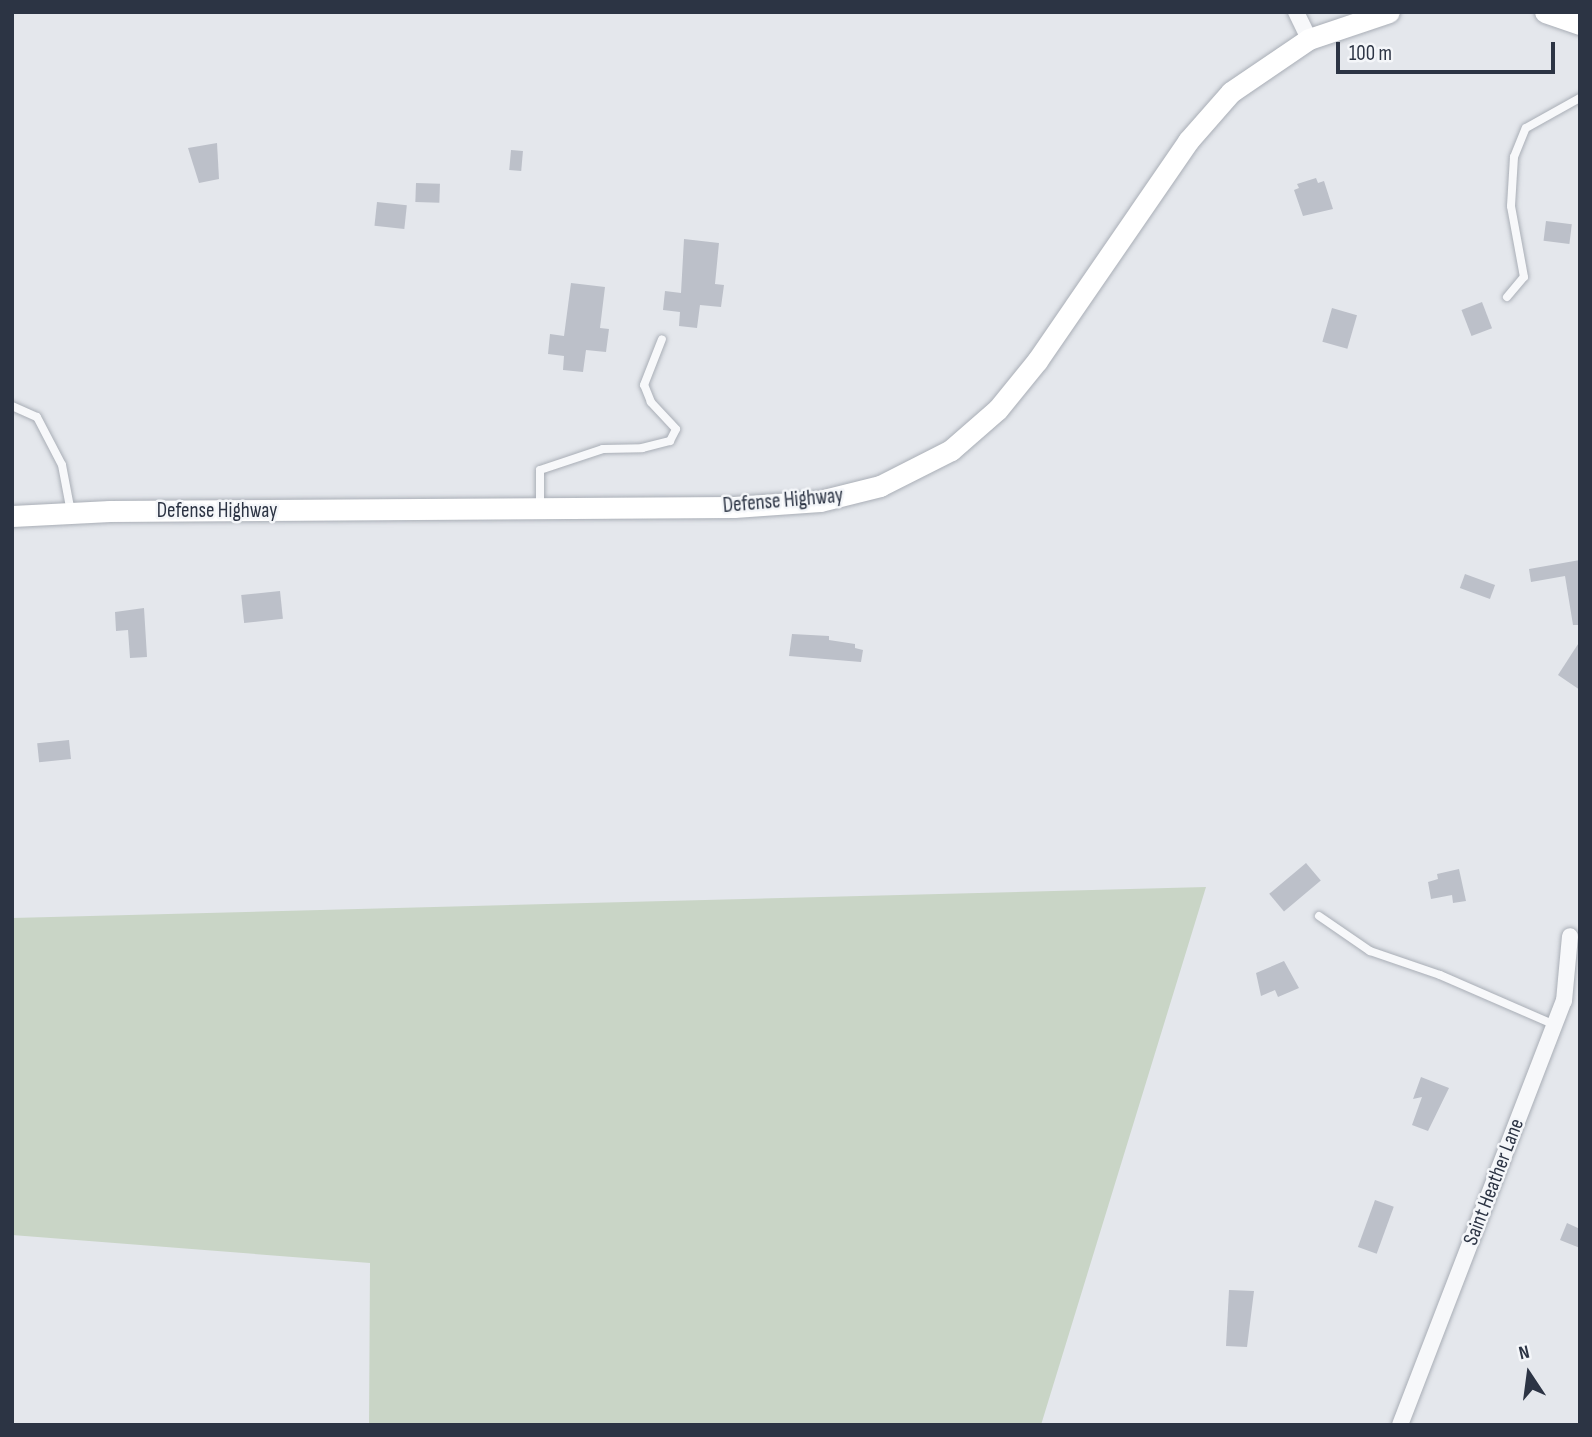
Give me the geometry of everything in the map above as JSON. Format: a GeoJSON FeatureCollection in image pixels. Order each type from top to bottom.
{"type":"FeatureCollection","features":[{"type":"Feature","properties":{"kind":"main road","name":"Defense Highway"},"geometry":{"type":"LineString","coordinates":[[12,516],[71,512],[734,507],[820,501],[880,486],[931,463],[975,431],[1017,387],[1212,112],[1254,73],[1309,39],[1389,12]]}},
{"type":"Feature","properties":{"kind":"main road"},"geometry":{"type":"LineString","coordinates":[[1545,12],[1580,24]]}},
{"type":"Feature","properties":{"kind":"street"},"geometry":{"type":"LineString","coordinates":[[1296,12],[1309,39]]}},
{"type":"Feature","properties":{"kind":"street","name":"Saint Heather Lane"},"geometry":{"type":"LineString","coordinates":[[1400,1425],[1555,1025],[1571,967],[1575,940]]}},
{"type":"Feature","properties":{"kind":"lane"},"geometry":{"type":"LineString","coordinates":[[1507,297],[1524,277],[1511,206],[1514,158],[1527,128],[1580,99]]}},
{"type":"Feature","properties":{"kind":"lane"},"geometry":{"type":"LineString","coordinates":[[540,508],[540,470],[603,449],[642,448],[670,441],[676,429],[651,402],[644,386],[662,339]]}},
{"type":"Feature","properties":{"kind":"lane"},"geometry":{"type":"LineString","coordinates":[[12,406],[37,417],[62,466],[71,512]]}},
{"type":"Feature","properties":{"kind":"lane"},"geometry":{"type":"LineString","coordinates":[[1319,916],[1370,951],[1440,975],[1555,1025]]}},
{"type":"Feature","properties":{"kind":"green space"},"geometry":{"type":"Polygon","coordinates":[[[1206,887],[1041,1425],[369,1425],[370,1263],[12,1235],[12,918],[1206,887]]]}},
{"type":"Feature","properties":{"kind":"building"},"geometry":{"type":"Polygon","coordinates":[[[217,143],[219,179],[199,183],[188,148],[217,143]]]}},
{"type":"Feature","properties":{"kind":"building"},"geometry":{"type":"Polygon","coordinates":[[[511,150],[523,151],[521,171],[509,170],[511,150]]]}},
{"type":"Feature","properties":{"kind":"building"},"geometry":{"type":"Polygon","coordinates":[[[1316,178],[1318,183],[1324,181],[1333,209],[1303,216],[1294,190],[1299,188],[1297,184],[1316,178]]]}},
{"type":"Feature","properties":{"kind":"building"},"geometry":{"type":"Polygon","coordinates":[[[416,183],[440,184],[439,203],[415,202],[416,183]]]}},
{"type":"Feature","properties":{"kind":"building"},"geometry":{"type":"Polygon","coordinates":[[[377,202],[407,205],[404,229],[374,226],[377,202]]]}},
{"type":"Feature","properties":{"kind":"building"},"geometry":{"type":"Polygon","coordinates":[[[1546,221],[1572,224],[1569,244],[1544,241],[1546,221]]]}},
{"type":"Feature","properties":{"kind":"building"},"geometry":{"type":"Polygon","coordinates":[[[684,239],[719,243],[715,284],[724,285],[721,307],[700,305],[697,328],[679,326],[680,312],[663,310],[665,291],[681,293],[684,239]]]}},
{"type":"Feature","properties":{"kind":"building"},"geometry":{"type":"Polygon","coordinates":[[[571,283],[605,287],[600,328],[609,329],[606,352],[586,350],[583,372],[563,370],[564,356],[548,354],[550,334],[564,336],[571,283]]]}},
{"type":"Feature","properties":{"kind":"building"},"geometry":{"type":"Polygon","coordinates":[[[1482,302],[1492,328],[1471,336],[1461,310],[1482,302]]]}},
{"type":"Feature","properties":{"kind":"building"},"geometry":{"type":"Polygon","coordinates":[[[1332,308],[1357,315],[1347,349],[1322,342],[1332,308]]]}},
{"type":"Feature","properties":{"kind":"building"},"geometry":{"type":"Polygon","coordinates":[[[1580,560],[1580,625],[1573,625],[1565,576],[1531,582],[1529,569],[1580,560]]]}},
{"type":"Feature","properties":{"kind":"building"},"geometry":{"type":"Polygon","coordinates":[[[1465,574],[1495,585],[1490,599],[1460,588],[1465,574]]]}},
{"type":"Feature","properties":{"kind":"building"},"geometry":{"type":"Polygon","coordinates":[[[280,591],[283,619],[244,623],[241,595],[280,591]]]}},
{"type":"Feature","properties":{"kind":"building"},"geometry":{"type":"Polygon","coordinates":[[[144,608],[147,657],[130,658],[128,630],[116,631],[115,612],[144,608]]]}},
{"type":"Feature","properties":{"kind":"building"},"geometry":{"type":"Polygon","coordinates":[[[792,634],[829,636],[829,640],[855,644],[855,648],[863,650],[861,662],[789,656],[792,634]]]}},
{"type":"Feature","properties":{"kind":"building"},"geometry":{"type":"Polygon","coordinates":[[[1580,641],[1580,690],[1558,675],[1580,641]]]}},
{"type":"Feature","properties":{"kind":"building"},"geometry":{"type":"Polygon","coordinates":[[[69,740],[71,759],[39,762],[37,743],[69,740]]]}},
{"type":"Feature","properties":{"kind":"building"},"geometry":{"type":"Polygon","coordinates":[[[1306,863],[1321,881],[1284,911],[1269,894],[1306,863]]]}},
{"type":"Feature","properties":{"kind":"building"},"geometry":{"type":"Polygon","coordinates":[[[1459,869],[1466,901],[1453,903],[1452,895],[1431,899],[1428,882],[1438,879],[1437,874],[1459,869]]]}},
{"type":"Feature","properties":{"kind":"building"},"geometry":{"type":"Polygon","coordinates":[[[1284,961],[1299,988],[1278,997],[1275,990],[1261,996],[1256,973],[1284,961]]]}},
{"type":"Feature","properties":{"kind":"building"},"geometry":{"type":"Polygon","coordinates":[[[1421,1077],[1449,1088],[1428,1131],[1412,1125],[1422,1097],[1413,1099],[1421,1077]]]}},
{"type":"Feature","properties":{"kind":"building"},"geometry":{"type":"Polygon","coordinates":[[[1375,1200],[1394,1207],[1377,1254],[1358,1247],[1375,1200]]]}},
{"type":"Feature","properties":{"kind":"building"},"geometry":{"type":"Polygon","coordinates":[[[1567,1223],[1580,1229],[1580,1248],[1560,1240],[1567,1223]]]}},
{"type":"Feature","properties":{"kind":"building"},"geometry":{"type":"Polygon","coordinates":[[[1229,1290],[1254,1291],[1247,1347],[1226,1346],[1229,1290]]]}}]}
